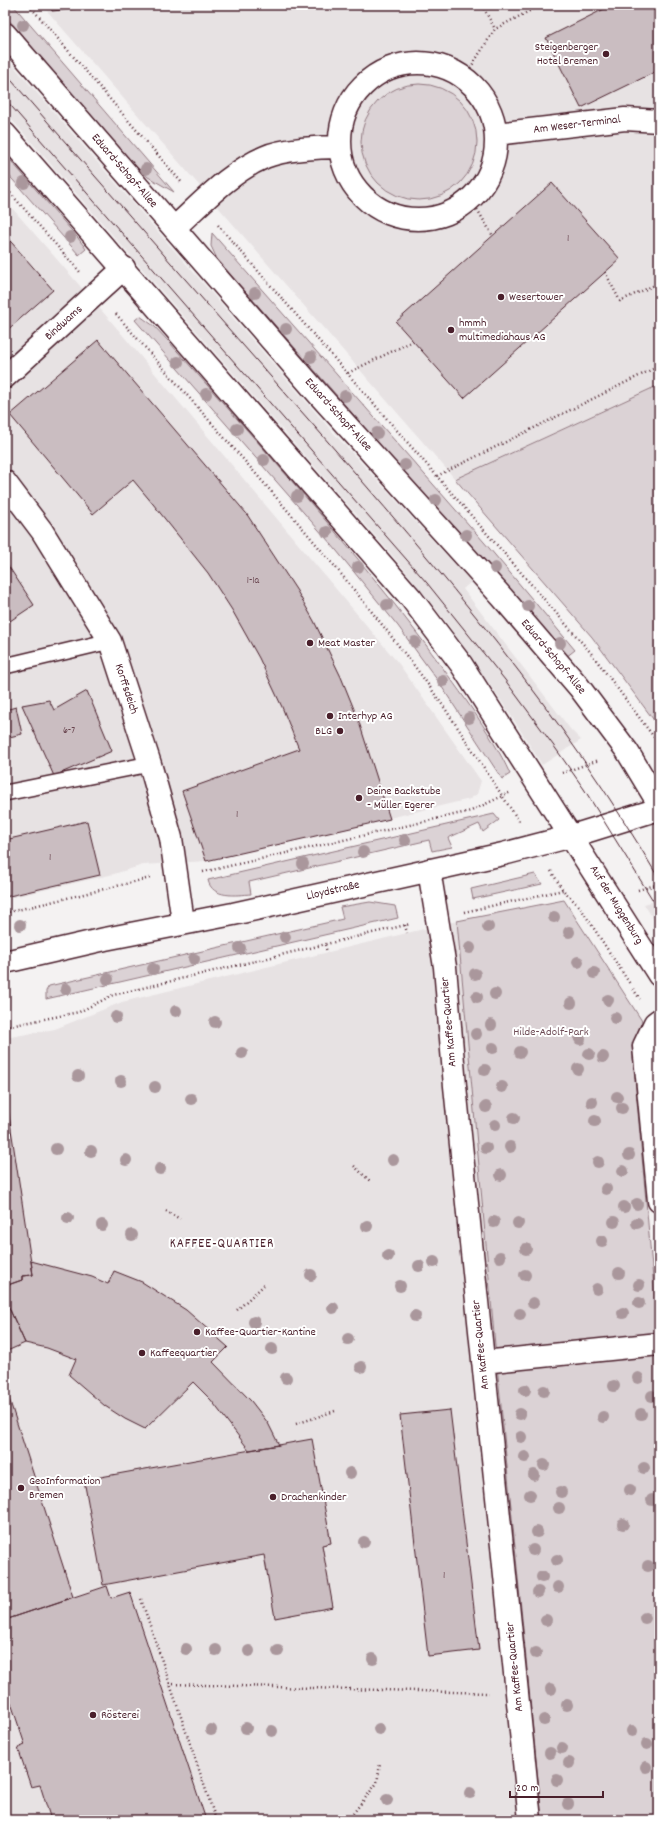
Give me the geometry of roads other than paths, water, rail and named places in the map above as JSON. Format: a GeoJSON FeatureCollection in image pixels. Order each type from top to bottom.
{"type":"FeatureCollection","features":[{"type":"Feature","properties":{"kind":"street","name":"Eduard-Schopf-Allee"},"geometry":{"type":"LineString","coordinates":[[5,34],[320,396],[502,598],[579,687],[626,751],[659,804]]}},
{"type":"Feature","properties":{"kind":"street"},"geometry":{"type":"LineString","coordinates":[[422,63],[444,68],[464,78],[480,94],[491,113],[496,134],[494,158],[486,180],[471,199],[455,210],[437,217],[418,220],[381,210],[365,198],[353,184],[344,166],[340,147],[341,128],[346,110],[357,93],[384,71],[400,65],[422,63]]}},
{"type":"Feature","properties":{"kind":"street","name":"Am Weser-Terminal"},"geometry":{"type":"LineString","coordinates":[[496,134],[625,119],[659,121]]}},
{"type":"Feature","properties":{"kind":"street"},"geometry":{"type":"LineString","coordinates":[[5,134],[124,268],[411,598],[461,664],[572,836]]}},
{"type":"Feature","properties":{"kind":"street"},"geometry":{"type":"LineString","coordinates":[[174,228],[236,174],[266,156],[313,148],[340,147]]}},
{"type":"Feature","properties":{"kind":"street","name":"Bindwams"},"geometry":{"type":"LineString","coordinates":[[5,377],[124,268]]}},
{"type":"Feature","properties":{"kind":"street","name":"Korffsdeich"},"geometry":{"type":"LineString","coordinates":[[5,482],[42,531],[110,641],[150,764],[171,838],[183,922]]}},
{"type":"Feature","properties":{"kind":"street","name":"Lloydstraße"},"geometry":{"type":"LineString","coordinates":[[5,962],[183,922],[233,914],[516,851],[572,836],[659,809]]}},
{"type":"Feature","properties":{"kind":"street","name":"Auf der Muggenburg"},"geometry":{"type":"LineString","coordinates":[[572,836],[659,975]]}},
{"type":"Feature","properties":{"kind":"street","name":"Am Kaffee-Quartier"},"geometry":{"type":"LineString","coordinates":[[429,870],[445,967],[483,1362],[530,1820]]}},
{"type":"Feature","properties":{"kind":"street"},"geometry":{"type":"LineString","coordinates":[[657,1022],[644,1046],[653,1076],[659,1201]]}},
{"type":"Feature","properties":{"kind":"street"},"geometry":{"type":"LineString","coordinates":[[483,1362],[659,1344]]}},
{"type":"Feature","properties":{"kind":"lane"},"geometry":{"type":"LineString","coordinates":[[5,666],[110,641]]}},
{"type":"Feature","properties":{"kind":"lane"},"geometry":{"type":"LineString","coordinates":[[5,793],[150,764]]}},
{"type":"Feature","properties":{"kind":"tram line"},"geometry":{"type":"LineString","coordinates":[[5,73],[362,481],[454,589],[541,701],[583,759],[622,818],[659,879]]}},
{"type":"Feature","properties":{"kind":"tram line"},"geometry":{"type":"LineString","coordinates":[[5,99],[427,583],[505,680],[556,749],[584,789],[659,910]]}},
{"type":"Feature","properties":{"kind":"place","name":"Steigenberger Hotel Bremen"},"geometry":{"type":"Point","coordinates":[606,54]}},
{"type":"Feature","properties":{"kind":"place","name":"Wesertower"},"geometry":{"type":"Point","coordinates":[501,297]}},
{"type":"Feature","properties":{"kind":"place","name":"hmmh multimediahaus AG"},"geometry":{"type":"Point","coordinates":[451,330]}},
{"type":"Feature","properties":{"kind":"place","name":"Meat Master"},"geometry":{"type":"Point","coordinates":[310,643]}},
{"type":"Feature","properties":{"kind":"place","name":"Interhyp AG"},"geometry":{"type":"Point","coordinates":[330,716]}},
{"type":"Feature","properties":{"kind":"place","name":"BLG"},"geometry":{"type":"Point","coordinates":[340,731]}},
{"type":"Feature","properties":{"kind":"place","name":"Deine Backstube - Müller Egerer"},"geometry":{"type":"Point","coordinates":[359,798]}},
{"type":"Feature","properties":{"kind":"place","name":"Kaffee-Quartier-Kantine"},"geometry":{"type":"Point","coordinates":[197,1332]}},
{"type":"Feature","properties":{"kind":"place","name":"Kaffeequartier"},"geometry":{"type":"Point","coordinates":[142,1353]}},
{"type":"Feature","properties":{"kind":"place","name":"GeoInformation Bremen"},"geometry":{"type":"Point","coordinates":[21,1488]}},
{"type":"Feature","properties":{"kind":"place","name":"Drachenkinder"},"geometry":{"type":"Point","coordinates":[273,1497]}},
{"type":"Feature","properties":{"kind":"place","name":"Rösterei"},"geometry":{"type":"Point","coordinates":[93,1715]}},
{"type":"Feature","properties":{"kind":"district","name":"KAFFEE-QUARTIER"},"geometry":{"type":"Point","coordinates":[222,1244]}},
{"type":"Feature","properties":{"kind":"park label","name":"Hilde-Adolf-Park"},"geometry":{"type":"Point","coordinates":[551,1032]}}]}
